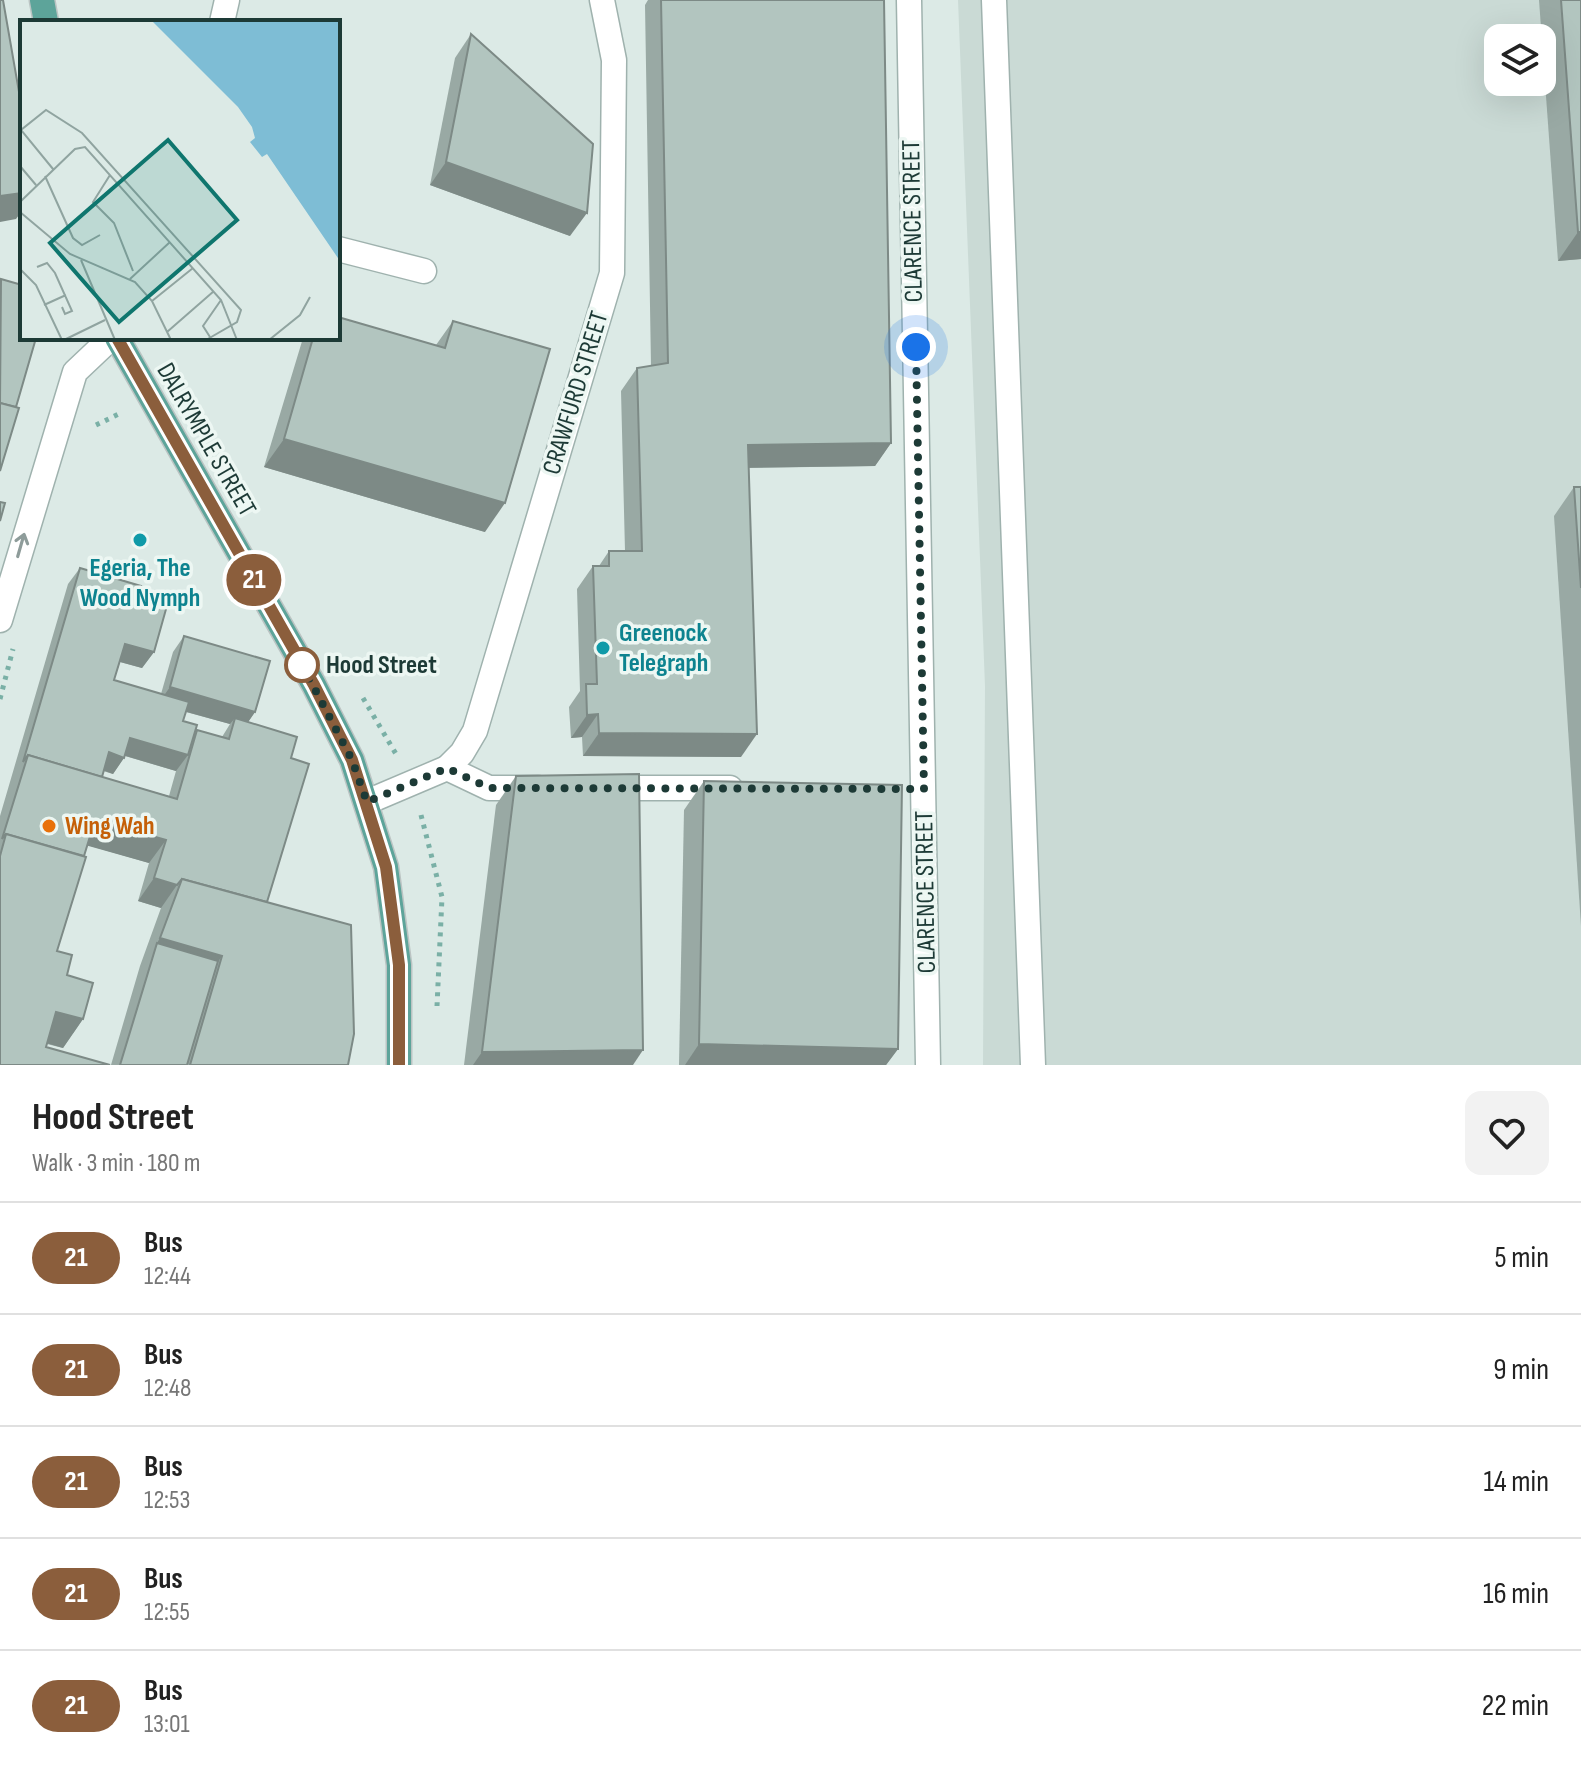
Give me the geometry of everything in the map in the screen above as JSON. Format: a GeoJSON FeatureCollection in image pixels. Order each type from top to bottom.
{"type":"FeatureCollection","features":[{"type":"Feature","properties":{"kind":"main road"},"geometry":{"type":"LineString","coordinates":[[42,0],[46,20]]}},
{"type":"Feature","properties":{"kind":"main road","name":"DALRYMPLE STREET"},"geometry":{"type":"LineString","coordinates":[[115,340],[314,685],[352,760],[386,867],[399,965],[399,1065]]}},
{"type":"Feature","properties":{"kind":"street"},"geometry":{"type":"LineString","coordinates":[[222,20],[227,0]]}},
{"type":"Feature","properties":{"kind":"street","name":"CRAWFURD STREET"},"geometry":{"type":"LineString","coordinates":[[447,768],[462,753],[475,731],[612,273],[614,60],[602,0]]}},
{"type":"Feature","properties":{"kind":"street","name":"CLARENCE STREET"},"geometry":{"type":"LineString","coordinates":[[909,0],[928,1065]]}},
{"type":"Feature","properties":{"kind":"street"},"geometry":{"type":"LineString","coordinates":[[994,0],[1033,1065]]}},
{"type":"Feature","properties":{"kind":"street"},"geometry":{"type":"LineString","coordinates":[[340,250],[424,271]]}},
{"type":"Feature","properties":{"kind":"street"},"geometry":{"type":"LineString","coordinates":[[0,620],[75,372],[112,340]]}},
{"type":"Feature","properties":{"kind":"street"},"geometry":{"type":"LineString","coordinates":[[367,802],[447,768],[489,788],[753,788]]}},
{"type":"Feature","properties":{"kind":"street"},"geometry":{"type":"LineString","coordinates":[[893,789],[924,789]]}},
{"type":"Feature","properties":{"kind":"shaded area"},"geometry":{"type":"Polygon","coordinates":[[[958,0],[1581,0],[1581,1065],[983,1065],[985,686],[958,0]]]}},
{"type":"Feature","properties":{"kind":"building"},"geometry":{"type":"Polygon","coordinates":[[[0,0],[3,0],[20,98],[20,193],[0,196],[0,0]]]}},
{"type":"Feature","properties":{"kind":"building"},"geometry":{"type":"Polygon","coordinates":[[[661,0],[884,0],[891,443],[748,445],[757,734],[599,733],[598,714],[587,715],[586,684],[597,684],[593,566],[609,566],[609,551],[642,551],[637,368],[668,363],[661,0]]]}},
{"type":"Feature","properties":{"kind":"building"},"geometry":{"type":"Polygon","coordinates":[[[1561,0],[1581,0],[1581,232],[1578,232],[1561,0]]]}},
{"type":"Feature","properties":{"kind":"building"},"geometry":{"type":"Polygon","coordinates":[[[471,34],[593,144],[587,213],[446,162],[471,34]]]}},
{"type":"Feature","properties":{"kind":"building"},"geometry":{"type":"Polygon","coordinates":[[[1,279],[20,284],[20,340],[35,340],[16,407],[0,403],[1,279]]]}},
{"type":"Feature","properties":{"kind":"building"},"geometry":{"type":"Polygon","coordinates":[[[340,318],[445,348],[453,321],[550,349],[505,503],[284,439],[312,340],[340,340],[340,318]]]}},
{"type":"Feature","properties":{"kind":"building"},"geometry":{"type":"Polygon","coordinates":[[[0,403],[19,408],[0,471],[0,403]]]}},
{"type":"Feature","properties":{"kind":"building"},"geometry":{"type":"Polygon","coordinates":[[[1574,487],[1581,487],[1581,588],[1574,487]]]}},
{"type":"Feature","properties":{"kind":"building"},"geometry":{"type":"Polygon","coordinates":[[[0,502],[5,503],[0,521],[0,502]]]}},
{"type":"Feature","properties":{"kind":"building"},"geometry":{"type":"Polygon","coordinates":[[[80,568],[141,586],[139,594],[168,602],[154,652],[125,644],[114,680],[189,702],[183,721],[197,725],[188,755],[130,738],[124,758],[109,752],[102,777],[28,755],[23,762],[80,568]]]}},
{"type":"Feature","properties":{"kind":"building"},"geometry":{"type":"Polygon","coordinates":[[[184,636],[270,661],[255,712],[170,687],[184,636]]]}},
{"type":"Feature","properties":{"kind":"building"},"geometry":{"type":"Polygon","coordinates":[[[235,718],[297,737],[291,758],[309,764],[267,902],[182,879],[177,885],[154,878],[166,840],[95,820],[84,856],[6,834],[2,839],[28,755],[177,799],[197,730],[229,739],[235,718]]]}},
{"type":"Feature","properties":{"kind":"building"},"geometry":{"type":"Polygon","coordinates":[[[639,774],[643,1050],[482,1052],[516,776],[639,774]]]}},
{"type":"Feature","properties":{"kind":"building"},"geometry":{"type":"Polygon","coordinates":[[[704,781],[902,785],[898,1049],[699,1044],[704,781]]]}},
{"type":"Feature","properties":{"kind":"building"},"geometry":{"type":"Polygon","coordinates":[[[6,834],[86,857],[57,951],[72,955],[67,975],[93,983],[83,1019],[56,1012],[46,1047],[110,1065],[0,1065],[0,856],[6,834]]]}},
{"type":"Feature","properties":{"kind":"building"},"geometry":{"type":"Polygon","coordinates":[[[182,879],[351,925],[354,1034],[348,1065],[190,1065],[222,956],[160,938],[182,879]]]}},
{"type":"Feature","properties":{"kind":"building"},"geometry":{"type":"Polygon","coordinates":[[[157,943],[218,961],[187,1065],[120,1065],[157,943]]]}},
{"type":"Feature","properties":{"kind":"bus line","name":"21"},"geometry":{"type":"LineString","coordinates":[[118,340],[314,685],[352,760],[386,867],[399,965],[399,1065]]}},
{"type":"Feature","properties":{"kind":"place","name":"Egeria, The Wood Nymph"},"geometry":{"type":"Point","coordinates":[140,540]}},
{"type":"Feature","properties":{"kind":"place","name":"Greenock Telegraph"},"geometry":{"type":"Point","coordinates":[603,648]}},
{"type":"Feature","properties":{"kind":"place","name":"Hood Street"},"geometry":{"type":"Point","coordinates":[302,665]}},
{"type":"Feature","properties":{"kind":"place","name":"Wing Wah"},"geometry":{"type":"Point","coordinates":[49,826]}},
{"type":"Feature","properties":{"kind":"route"},"geometry":{"type":"LineString","coordinates":[[302,665],[299,659],[352,760],[367,802],[447,768],[489,788],[924,789],[916,347]]}}]}
